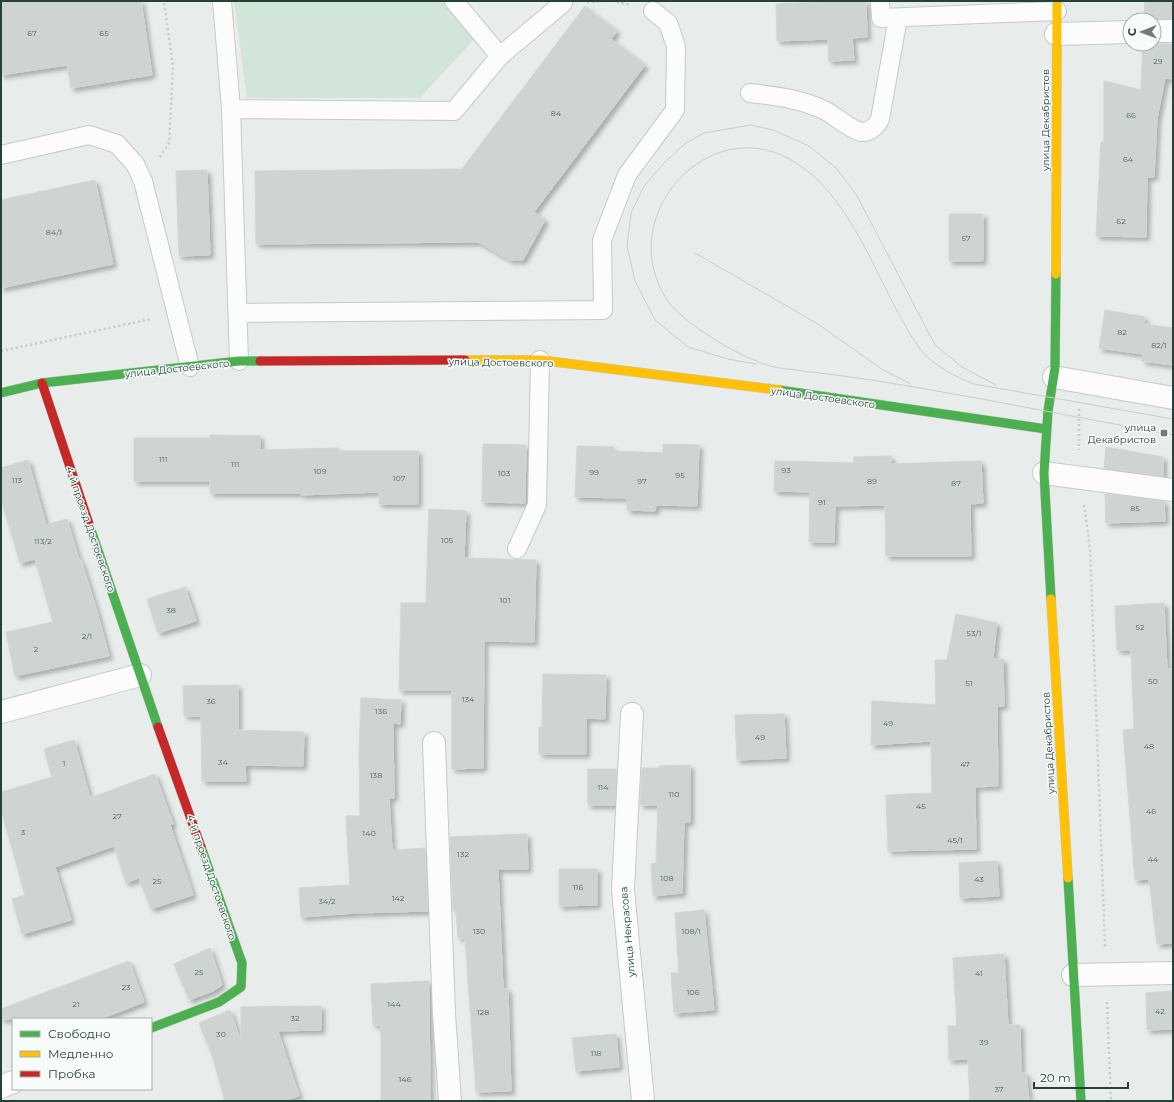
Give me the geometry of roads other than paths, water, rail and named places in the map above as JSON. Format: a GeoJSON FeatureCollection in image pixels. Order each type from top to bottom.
{"type":"FeatureCollection","features":[{"type":"Feature","properties":{"kind":"street","name":"улица Декабристов"},"geometry":{"type":"LineString","coordinates":[[1057,6],[1054,377],[1046,429],[1044,473],[1081,1101]]}},
{"type":"Feature","properties":{"kind":"street"},"geometry":{"type":"LineString","coordinates":[[1162,31],[1173,31]]}},
{"type":"Feature","properties":{"kind":"street"},"geometry":{"type":"LineString","coordinates":[[1056,34],[1122,32]]}},
{"type":"Feature","properties":{"kind":"street","name":"улица Достоевского"},"geometry":{"type":"LineString","coordinates":[[1,393],[42,383],[239,362],[540,360],[714,381],[1046,429]]}},
{"type":"Feature","properties":{"kind":"street"},"geometry":{"type":"LineString","coordinates":[[1054,377],[1173,398]]}},
{"type":"Feature","properties":{"kind":"street","name":"4-й проезд Достоевского"},"geometry":{"type":"LineString","coordinates":[[42,383],[140,675],[242,963],[241,987],[219,1002],[152,1028]]}},
{"type":"Feature","properties":{"kind":"street"},"geometry":{"type":"LineString","coordinates":[[1044,473],[1173,490]]}},
{"type":"Feature","properties":{"kind":"street"},"geometry":{"type":"LineString","coordinates":[[1,712],[140,675]]}},
{"type":"Feature","properties":{"kind":"street","name":"улица Некрасова"},"geometry":{"type":"LineString","coordinates":[[632,714],[623,890],[643,1101]]}},
{"type":"Feature","properties":{"kind":"street"},"geometry":{"type":"LineString","coordinates":[[434,743],[444,1014],[450,1101]]}},
{"type":"Feature","properties":{"kind":"street"},"geometry":{"type":"LineString","coordinates":[[1073,975],[1173,973]]}},
{"type":"Feature","properties":{"kind":"street"},"geometry":{"type":"LineString","coordinates":[[1,1087],[12,1082]]}},
{"type":"Feature","properties":{"kind":"lane"},"geometry":{"type":"LineString","coordinates":[[222,1],[231,108],[239,362]]}},
{"type":"Feature","properties":{"kind":"lane"},"geometry":{"type":"LineString","coordinates":[[454,1],[500,56]]}},
{"type":"Feature","properties":{"kind":"lane"},"geometry":{"type":"LineString","coordinates":[[231,108],[454,111],[500,56],[563,3]]}},
{"type":"Feature","properties":{"kind":"lane"},"geometry":{"type":"LineString","coordinates":[[750,93],[777,96],[804,103],[825,111],[856,130],[862,132],[867,131],[877,124],[880,119],[881,14],[1057,6]]}},
{"type":"Feature","properties":{"kind":"lane"},"geometry":{"type":"LineString","coordinates":[[238,313],[603,310],[602,240],[626,175],[675,110],[676,46],[668,23],[653,12]]}},
{"type":"Feature","properties":{"kind":"lane"},"geometry":{"type":"LineString","coordinates":[[1,155],[89,135],[117,144],[135,164],[143,180],[190,367]]}},
{"type":"Feature","properties":{"kind":"lane"},"geometry":{"type":"LineString","coordinates":[[518,549],[537,505],[540,360]]}},
{"type":"Feature","properties":{"kind":"tram line"},"geometry":{"type":"LineString","coordinates":[[756,364],[728,359],[688,347],[655,320],[635,281],[627,246],[631,213],[644,186],[665,162],[686,143],[704,133],[751,125],[773,130],[809,146],[836,168],[856,194],[935,345],[962,367],[996,385]]}},
{"type":"Feature","properties":{"kind":"tram line"},"geometry":{"type":"LineString","coordinates":[[1173,419],[974,384],[959,378],[932,361],[920,349],[913,339],[849,219],[818,180],[800,165],[779,154],[752,148],[726,151],[702,161],[682,176],[666,197],[655,221],[651,247],[655,274],[659,286],[668,302],[690,323],[712,338],[759,362],[778,368],[869,380],[952,394],[1173,435]]}},
{"type":"Feature","properties":{"kind":"tram line"},"geometry":{"type":"LineString","coordinates":[[695,253],[818,324],[883,370],[911,384]]}},
{"type":"Feature","properties":{"kind":"place","name":"улица Декабристов"},"geometry":{"type":"Point","coordinates":[1164,433]}}]}
